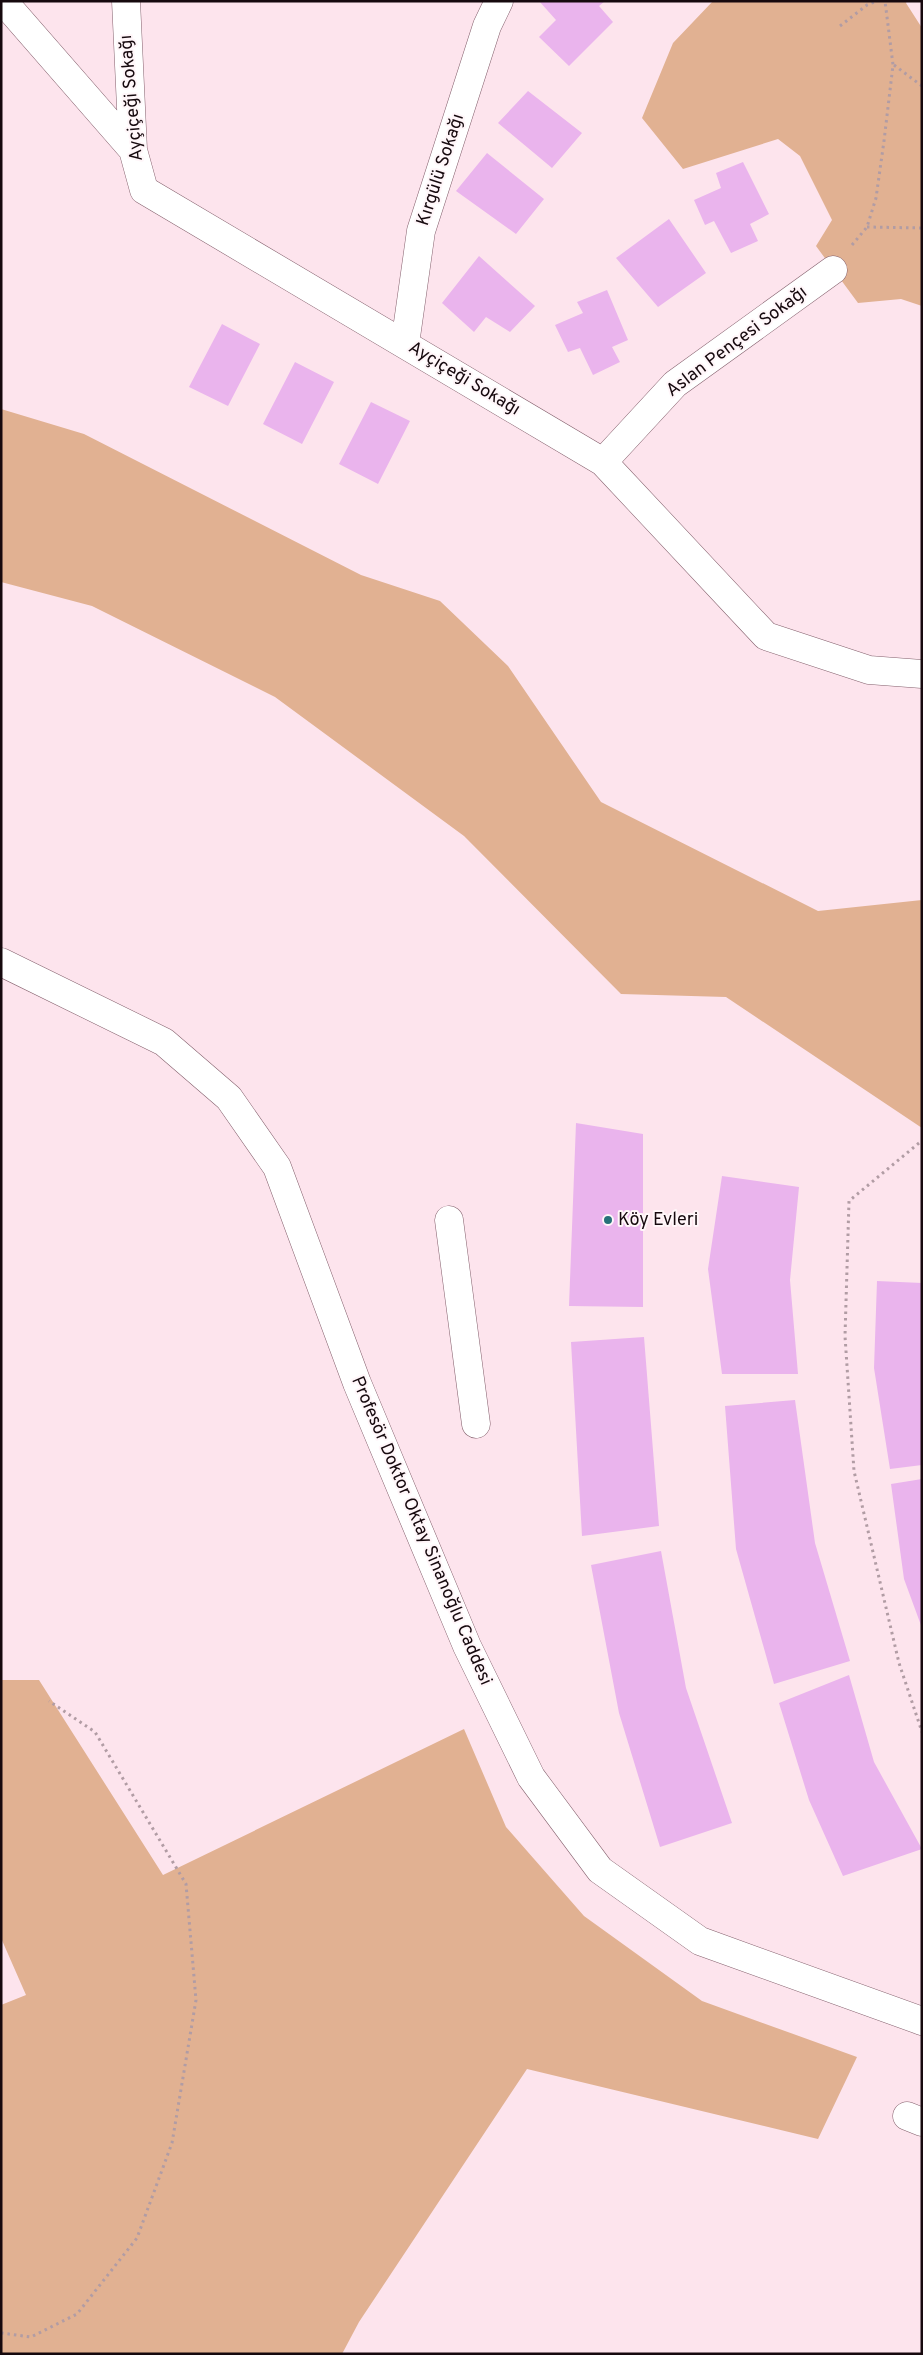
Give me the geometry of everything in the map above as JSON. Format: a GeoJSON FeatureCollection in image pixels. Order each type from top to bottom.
{"type":"FeatureCollection","features":[{"type":"Feature","properties":{"kind":"street"},"geometry":{"type":"LineString","coordinates":[[3,1],[133,150]]}},
{"type":"Feature","properties":{"kind":"street","name":"Ayçiçeği Sokağı"},"geometry":{"type":"LineString","coordinates":[[126,1],[133,150],[144,190],[604,462],[766,636],[869,670],[922,674]]}},
{"type":"Feature","properties":{"kind":"street"},"geometry":{"type":"LineString","coordinates":[[133,150],[140,1]]}},
{"type":"Feature","properties":{"kind":"street","name":"Kırgülü Sokağı"},"geometry":{"type":"LineString","coordinates":[[405,344],[421,231],[487,26],[499,1]]}},
{"type":"Feature","properties":{"kind":"street","name":"Aslan Pençesi Sokağı"},"geometry":{"type":"LineString","coordinates":[[604,462],[675,384],[833,270]]}},
{"type":"Feature","properties":{"kind":"street","name":"Profesör Doktor Oktay Sinanoğlu Caddesi"},"geometry":{"type":"LineString","coordinates":[[1,962],[164,1042],[229,1098],[277,1167],[357,1383],[467,1646],[531,1777],[600,1870],[700,1941],[922,2021]]}},
{"type":"Feature","properties":{"kind":"street"},"geometry":{"type":"LineString","coordinates":[[449,1220],[476,1424]]}},
{"type":"Feature","properties":{"kind":"path"},"geometry":{"type":"LineString","coordinates":[[840,26],[867,4],[877,1]]}},
{"type":"Feature","properties":{"kind":"path"},"geometry":{"type":"LineString","coordinates":[[833,270],[867,227],[876,198],[893,65],[885,1]]}},
{"type":"Feature","properties":{"kind":"path"},"geometry":{"type":"LineString","coordinates":[[893,65],[922,86]]}},
{"type":"Feature","properties":{"kind":"path"},"geometry":{"type":"LineString","coordinates":[[867,227],[922,228]]}},
{"type":"Feature","properties":{"kind":"path"},"geometry":{"type":"LineString","coordinates":[[919,1143],[850,1201],[845,1336],[854,1471],[899,1663],[922,1732]]}},
{"type":"Feature","properties":{"kind":"path"},"geometry":{"type":"LineString","coordinates":[[1,2334],[31,2337],[76,2314],[137,2238],[172,2143],[196,2000],[186,1884],[94,1732],[49,1701]]}},
{"type":"Feature","properties":{"kind":"shaded area"},"geometry":{"type":"Polygon","coordinates":[[[713,1],[907,1],[906,3],[922,28],[922,306],[901,299],[858,303],[816,246],[832,220],[800,156],[778,139],[683,169],[642,118],[673,43],[713,1]]]}},
{"type":"Feature","properties":{"kind":"shaded area"},"geometry":{"type":"Polygon","coordinates":[[[1,409],[84,434],[361,575],[440,601],[508,666],[601,802],[818,911],[922,900],[922,1128],[726,997],[621,994],[464,836],[275,697],[92,606],[1,582],[1,409]]]}},
{"type":"Feature","properties":{"kind":"shaded area"},"geometry":{"type":"Polygon","coordinates":[[[1,1680],[39,1680],[163,1875],[464,1729],[506,1827],[584,1916],[702,2001],[857,2057],[818,2139],[527,2069],[359,2322],[342,2354],[1,2354],[1,2005],[26,1995],[1,1938],[1,1680]]]}},
{"type":"Feature","properties":{"kind":"building"},"geometry":{"type":"Polygon","coordinates":[[[539,1],[605,1],[599,6],[613,22],[569,66],[539,37],[556,20],[539,1]]]}},
{"type":"Feature","properties":{"kind":"building"},"geometry":{"type":"Polygon","coordinates":[[[528,91],[582,133],[552,168],[498,123],[528,91]]]}},
{"type":"Feature","properties":{"kind":"building"},"geometry":{"type":"Polygon","coordinates":[[[487,153],[544,199],[516,234],[456,191],[487,153]]]}},
{"type":"Feature","properties":{"kind":"building"},"geometry":{"type":"Polygon","coordinates":[[[743,162],[769,214],[750,224],[758,241],[731,253],[714,221],[705,225],[694,200],[721,188],[716,173],[743,162]]]}},
{"type":"Feature","properties":{"kind":"building"},"geometry":{"type":"Polygon","coordinates":[[[669,219],[706,273],[658,307],[616,258],[669,219]]]}},
{"type":"Feature","properties":{"kind":"building"},"geometry":{"type":"Polygon","coordinates":[[[479,256],[535,306],[510,332],[486,317],[474,332],[442,303],[479,256]]]}},
{"type":"Feature","properties":{"kind":"building"},"geometry":{"type":"Polygon","coordinates":[[[607,290],[628,340],[612,347],[620,362],[593,375],[580,348],[568,352],[555,325],[583,313],[577,302],[607,290]]]}},
{"type":"Feature","properties":{"kind":"building"},"geometry":{"type":"Polygon","coordinates":[[[222,324],[260,344],[228,406],[189,387],[222,324]]]}},
{"type":"Feature","properties":{"kind":"building"},"geometry":{"type":"Polygon","coordinates":[[[295,362],[334,382],[302,444],[263,424],[295,362]]]}},
{"type":"Feature","properties":{"kind":"building"},"geometry":{"type":"Polygon","coordinates":[[[371,402],[410,421],[378,484],[339,464],[371,402]]]}},
{"type":"Feature","properties":{"kind":"building","name":"Köy Evleri"},"geometry":{"type":"Polygon","coordinates":[[[576,1123],[643,1134],[643,1307],[569,1306],[576,1123]]]}},
{"type":"Feature","properties":{"kind":"building"},"geometry":{"type":"Polygon","coordinates":[[[722,1176],[799,1187],[790,1280],[798,1374],[722,1374],[708,1269],[722,1176]]]}},
{"type":"Feature","properties":{"kind":"building"},"geometry":{"type":"Polygon","coordinates":[[[877,1281],[922,1283],[922,1465],[890,1469],[874,1368],[877,1281]]]}},
{"type":"Feature","properties":{"kind":"building"},"geometry":{"type":"Polygon","coordinates":[[[644,1337],[659,1526],[582,1536],[571,1342],[644,1337]]]}},
{"type":"Feature","properties":{"kind":"building"},"geometry":{"type":"Polygon","coordinates":[[[795,1400],[815,1543],[850,1661],[774,1684],[736,1549],[725,1406],[795,1400]]]}},
{"type":"Feature","properties":{"kind":"building"},"geometry":{"type":"Polygon","coordinates":[[[922,1479],[922,1628],[904,1579],[891,1484],[922,1479]]]}},
{"type":"Feature","properties":{"kind":"building"},"geometry":{"type":"Polygon","coordinates":[[[661,1551],[686,1688],[732,1823],[660,1847],[619,1713],[591,1565],[661,1551]]]}},
{"type":"Feature","properties":{"kind":"building"},"geometry":{"type":"Polygon","coordinates":[[[849,1675],[874,1762],[922,1849],[843,1876],[809,1800],[779,1703],[849,1675]]]}},
{"type":"Feature","properties":{"kind":"place","name":"Köy Evleri"},"geometry":{"type":"Point","coordinates":[608,1220]}}]}
